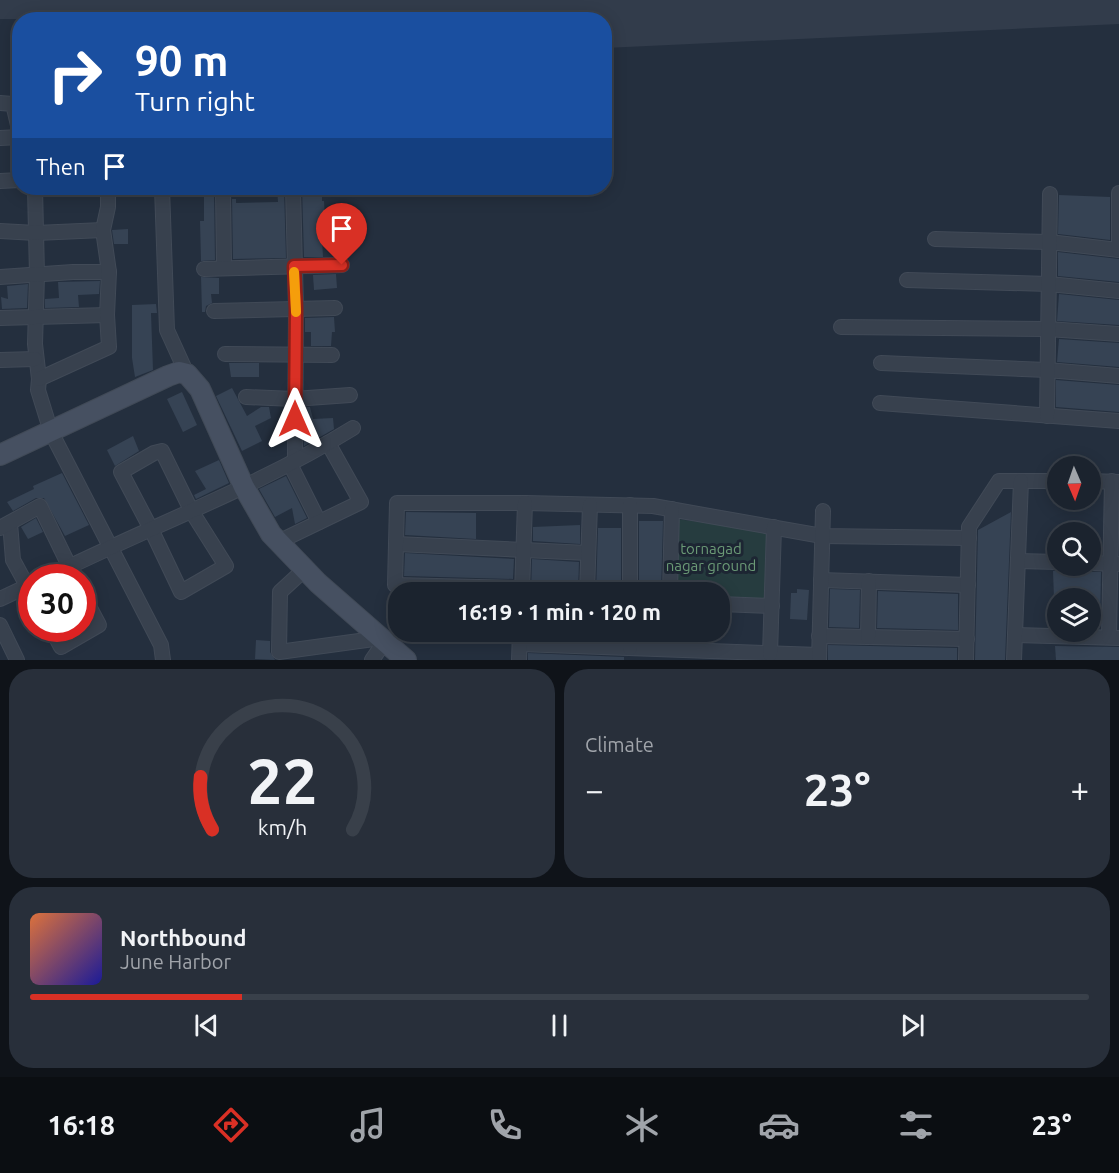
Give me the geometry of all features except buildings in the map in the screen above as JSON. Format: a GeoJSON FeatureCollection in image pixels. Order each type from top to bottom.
{"type":"FeatureCollection","features":[{"type":"Feature","properties":{"kind":"street"},"geometry":{"type":"LineString","coordinates":[[935,239],[1049,242],[1119,250],[1119,193]]}},
{"type":"Feature","properties":{"kind":"street"},"geometry":{"type":"LineString","coordinates":[[1047,416],[1050,194]]}},
{"type":"Feature","properties":{"kind":"street"},"geometry":{"type":"LineString","coordinates":[[35,195],[37,275],[35,359],[39,378],[38,390],[51,432],[161,645],[163,660]]}},
{"type":"Feature","properties":{"kind":"street"},"geometry":{"type":"LineString","coordinates":[[39,378],[109,347],[107,315],[109,272],[104,230],[108,195]]}},
{"type":"Feature","properties":{"kind":"street"},"geometry":{"type":"LineString","coordinates":[[162,195],[167,330],[187,374],[200,389],[244,487],[278,542],[406,660]]}},
{"type":"Feature","properties":{"kind":"street"},"geometry":{"type":"LineString","coordinates":[[223,195],[224,267]]}},
{"type":"Feature","properties":{"kind":"street"},"geometry":{"type":"LineString","coordinates":[[292,195],[296,309],[293,462],[319,522]]}},
{"type":"Feature","properties":{"kind":"street"},"geometry":{"type":"LineString","coordinates":[[0,231],[36,233],[104,230]]}},
{"type":"Feature","properties":{"kind":"street"},"geometry":{"type":"LineString","coordinates":[[204,269],[342,265]]}},
{"type":"Feature","properties":{"kind":"street"},"geometry":{"type":"LineString","coordinates":[[0,277],[109,272]]}},
{"type":"Feature","properties":{"kind":"street"},"geometry":{"type":"LineString","coordinates":[[907,280],[1049,284],[1119,291]]}},
{"type":"Feature","properties":{"kind":"street"},"geometry":{"type":"LineString","coordinates":[[214,311],[335,308]]}},
{"type":"Feature","properties":{"kind":"street"},"geometry":{"type":"LineString","coordinates":[[0,318],[107,315]]}},
{"type":"Feature","properties":{"kind":"street"},"geometry":{"type":"LineString","coordinates":[[841,327],[1048,328],[1119,334]]}},
{"type":"Feature","properties":{"kind":"street"},"geometry":{"type":"LineString","coordinates":[[225,354],[332,355]]}},
{"type":"Feature","properties":{"kind":"street"},"geometry":{"type":"LineString","coordinates":[[0,360],[35,359]]}},
{"type":"Feature","properties":{"kind":"street"},"geometry":{"type":"LineString","coordinates":[[881,363],[1047,370],[1119,376]]}},
{"type":"Feature","properties":{"kind":"street"},"geometry":{"type":"LineString","coordinates":[[0,455],[168,376],[179,372],[187,374]]}},
{"type":"Feature","properties":{"kind":"street"},"geometry":{"type":"LineString","coordinates":[[246,397],[294,399],[350,394]]}},
{"type":"Feature","properties":{"kind":"street"},"geometry":{"type":"LineString","coordinates":[[880,403],[1119,421]]}},
{"type":"Feature","properties":{"kind":"street"},"geometry":{"type":"LineString","coordinates":[[83,564],[109,546],[192,512],[244,487],[353,428]]}},
{"type":"Feature","properties":{"kind":"street"},"geometry":{"type":"LineString","coordinates":[[278,542],[361,502],[328,443]]}},
{"type":"Feature","properties":{"kind":"street"},"geometry":{"type":"LineString","coordinates":[[162,451],[192,512],[226,566],[181,592],[152,529],[121,472],[154,453],[162,451]]}},
{"type":"Feature","properties":{"kind":"street"},"geometry":{"type":"LineString","coordinates":[[966,660],[969,527],[999,481],[1047,481]]}},
{"type":"Feature","properties":{"kind":"street"},"geometry":{"type":"LineString","coordinates":[[1014,660],[1021,481]]}},
{"type":"Feature","properties":{"kind":"street"},"geometry":{"type":"LineString","coordinates":[[1015,635],[1114,638],[1115,482]]}},
{"type":"Feature","properties":{"kind":"street"},"geometry":{"type":"LineString","coordinates":[[395,582],[397,503],[653,506],[822,536],[969,538]]}},
{"type":"Feature","properties":{"kind":"street"},"geometry":{"type":"LineString","coordinates":[[522,582],[525,503]]}},
{"type":"Feature","properties":{"kind":"street"},"geometry":{"type":"LineString","coordinates":[[587,582],[590,504]]}},
{"type":"Feature","properties":{"kind":"street"},"geometry":{"type":"LineString","coordinates":[[18,567],[5,525],[40,506],[68,564]]}},
{"type":"Feature","properties":{"kind":"street"},"geometry":{"type":"LineString","coordinates":[[630,506],[630,582]]}},
{"type":"Feature","properties":{"kind":"street"},"geometry":{"type":"LineString","coordinates":[[670,582],[672,509]]}},
{"type":"Feature","properties":{"kind":"street"},"geometry":{"type":"LineString","coordinates":[[564,642],[737,656],[770,654],[819,658],[823,511]]}},
{"type":"Feature","properties":{"kind":"street"},"geometry":{"type":"LineString","coordinates":[[770,654],[774,527]]}},
{"type":"Feature","properties":{"kind":"street"},"geometry":{"type":"LineString","coordinates":[[396,544],[523,548],[588,553]]}},
{"type":"Feature","properties":{"kind":"street"},"geometry":{"type":"LineString","coordinates":[[1018,561],[1047,562]]}},
{"type":"Feature","properties":{"kind":"street"},"geometry":{"type":"LineString","coordinates":[[305,569],[280,592],[279,651],[383,639]]}},
{"type":"Feature","properties":{"kind":"street"},"geometry":{"type":"LineString","coordinates":[[821,580],[968,585]]}},
{"type":"Feature","properties":{"kind":"street"},"geometry":{"type":"LineString","coordinates":[[868,637],[869,581]]}},
{"type":"Feature","properties":{"kind":"street"},"geometry":{"type":"LineString","coordinates":[[0,599],[18,592]]}},
{"type":"Feature","properties":{"kind":"street"},"geometry":{"type":"LineString","coordinates":[[730,604],[772,606]]}},
{"type":"Feature","properties":{"kind":"street"},"geometry":{"type":"LineString","coordinates":[[0,624],[10,655]]}},
{"type":"Feature","properties":{"kind":"street"},"geometry":{"type":"LineString","coordinates":[[819,636],[967,639]]}},
{"type":"Feature","properties":{"kind":"street"},"geometry":{"type":"LineString","coordinates":[[372,660],[383,639]]}},
{"type":"Feature","properties":{"kind":"street"},"geometry":{"type":"LineString","coordinates":[[58,642],[61,647],[70,642]]}},
{"type":"Feature","properties":{"kind":"street"},"geometry":{"type":"LineString","coordinates":[[519,660],[520,642]]}},
{"type":"Feature","properties":{"kind":"street"},"geometry":{"type":"LineString","coordinates":[[630,642],[630,648]]}},
{"type":"Feature","properties":{"kind":"shaded area"},"geometry":{"type":"Polygon","coordinates":[[[0,0],[1119,0],[1119,24],[612,48],[612,12],[12,12],[12,19],[0,19],[0,0]]]}},
{"type":"Feature","properties":{"kind":"green space","name":"tornagad nagar ground"},"geometry":{"type":"Polygon","coordinates":[[[677,519],[768,531],[768,601],[730,600],[730,582],[675,582],[677,519]]]}},
{"type":"Feature","properties":{"kind":"slow traffic"},"geometry":{"type":"LineString","coordinates":[[294,272],[296,312]]}},
{"type":"Feature","properties":{"kind":"route"},"geometry":{"type":"LineString","coordinates":[[295,419],[294,266],[342,265]]}}]}
